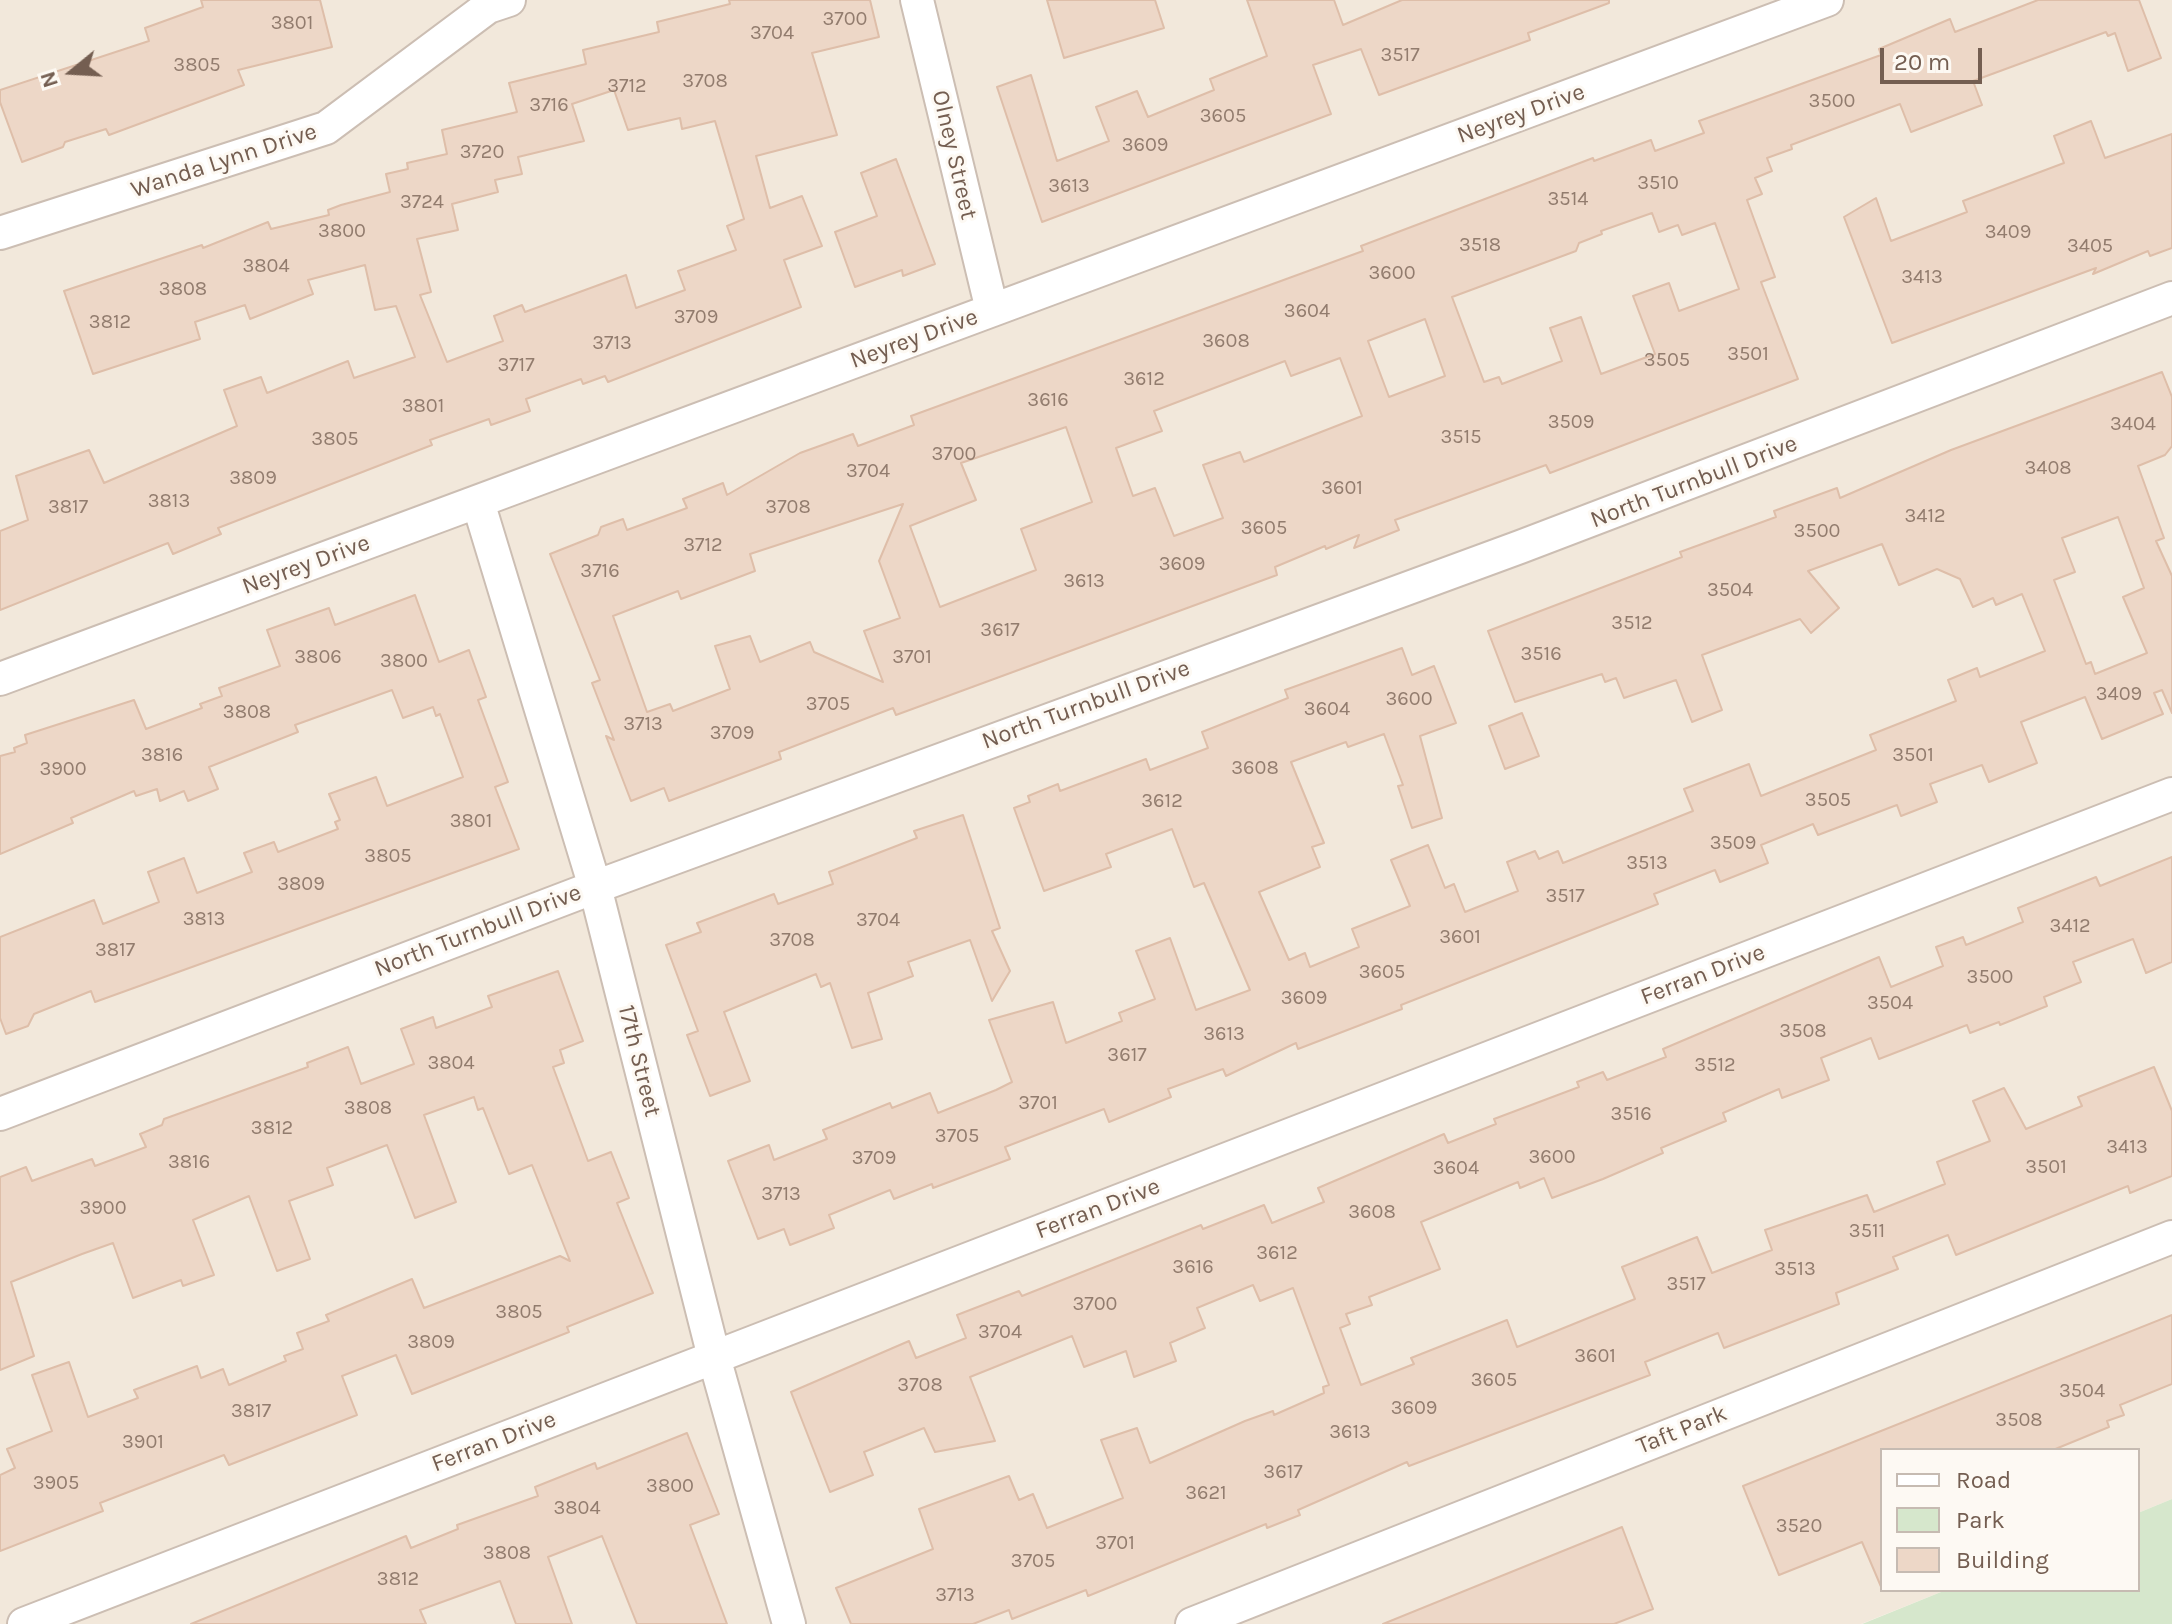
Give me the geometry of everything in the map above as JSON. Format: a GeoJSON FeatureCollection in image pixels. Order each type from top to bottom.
{"type":"FeatureCollection","features":[{"type":"Feature","properties":{"kind":"street","name":"Wanda Lynn Drive"},"geometry":{"type":"LineString","coordinates":[[0,233],[326,128],[488,7],[509,0]]}},
{"type":"Feature","properties":{"kind":"street","name":"Olney Street"},"geometry":{"type":"LineString","coordinates":[[917,0],[992,310]]}},
{"type":"Feature","properties":{"kind":"street","name":"Neyrey Drive"},"geometry":{"type":"LineString","coordinates":[[0,679],[1827,0]]}},
{"type":"Feature","properties":{"kind":"street","name":"North Turnbull Drive"},"geometry":{"type":"LineString","coordinates":[[0,1114],[595,887],[1520,547],[2172,298]]}},
{"type":"Feature","properties":{"kind":"street","name":"17th Street"},"geometry":{"type":"LineString","coordinates":[[478,502],[595,887],[714,1357],[789,1624]]}},
{"type":"Feature","properties":{"kind":"street","name":"Ferran Drive"},"geometry":{"type":"LineString","coordinates":[[24,1624],[2172,794]]}},
{"type":"Feature","properties":{"kind":"street","name":"Taft Park"},"geometry":{"type":"LineString","coordinates":[[1192,1624],[2172,1237]]}},
{"type":"Feature","properties":{"kind":"shaded area"},"geometry":{"type":"Polygon","coordinates":[[[0,0],[2172,0],[2172,1499],[2140,1512],[2140,1448],[1880,1448],[1880,1592],[1941,1592],[1861,1624],[0,1624],[0,0]]]}},
{"type":"Feature","properties":{"kind":"green space"},"geometry":{"type":"Polygon","coordinates":[[[2172,1499],[2172,1624],[1862,1624],[1941,1592],[2140,1592],[2140,1512],[2172,1499]]]}},
{"type":"Feature","properties":{"kind":"building"},"geometry":{"type":"Polygon","coordinates":[[[201,0],[320,0],[332,47],[238,70],[244,85],[109,135],[106,129],[65,142],[63,147],[22,162],[0,102],[0,90],[149,41],[145,28],[203,7],[201,0]]]}},
{"type":"Feature","properties":{"kind":"building"},"geometry":{"type":"Polygon","coordinates":[[[729,0],[870,0],[879,37],[812,53],[837,135],[756,156],[770,208],[802,196],[822,246],[784,260],[801,307],[608,382],[605,376],[583,384],[581,379],[526,399],[530,411],[491,425],[489,419],[430,440],[432,445],[218,528],[221,534],[173,554],[168,543],[0,610],[0,531],[28,520],[16,476],[89,450],[104,483],[237,426],[224,390],[261,377],[267,393],[348,361],[354,378],[415,357],[396,306],[375,310],[365,265],[308,280],[313,294],[250,319],[245,305],[195,322],[200,339],[93,374],[64,291],[202,245],[203,248],[268,222],[271,229],[329,215],[328,210],[341,205],[390,192],[386,174],[408,169],[407,163],[447,154],[442,130],[517,112],[509,83],[586,64],[583,50],[659,32],[657,22],[730,4],[729,0]],[[614,90],[572,104],[584,141],[518,157],[522,174],[495,180],[498,192],[452,204],[458,230],[417,239],[431,292],[420,295],[447,362],[503,341],[494,316],[522,305],[525,312],[626,275],[636,308],[685,290],[678,271],[736,250],[727,226],[744,219],[715,121],[682,129],[680,118],[628,130],[614,90]]]}},
{"type":"Feature","properties":{"kind":"building"},"geometry":{"type":"Polygon","coordinates":[[[1047,0],[1155,0],[1164,28],[1064,58],[1047,0]]]}},
{"type":"Feature","properties":{"kind":"building"},"geometry":{"type":"Polygon","coordinates":[[[1247,0],[1334,0],[1343,25],[1402,0],[1609,0],[1609,3],[1528,33],[1530,40],[1379,95],[1361,49],[1313,65],[1331,114],[1042,222],[997,87],[1031,75],[1057,161],[1109,141],[1096,107],[1137,91],[1148,117],[1214,90],[1210,79],[1267,56],[1247,0]]]}},
{"type":"Feature","properties":{"kind":"building"},"geometry":{"type":"Polygon","coordinates":[[[2038,0],[2139,0],[2161,58],[2128,71],[2115,33],[2108,36],[2106,32],[1973,81],[1982,105],[1911,132],[1900,104],[1791,145],[1792,149],[1767,158],[1772,171],[1755,178],[1762,194],[1747,200],[1775,277],[1761,282],[1798,379],[1550,473],[1546,465],[1395,520],[1399,530],[1354,548],[1359,535],[1326,549],[1325,546],[1275,567],[1277,575],[896,715],[893,708],[779,752],[781,759],[669,801],[664,788],[631,801],[606,736],[614,740],[592,683],[600,680],[550,554],[598,535],[601,527],[623,519],[627,530],[687,508],[683,499],[723,483],[727,495],[800,453],[853,434],[858,446],[914,425],[911,416],[1363,251],[1361,246],[1593,158],[1594,161],[1651,140],[1655,151],[1704,133],[1699,121],[1881,55],[1879,49],[1950,19],[1955,32],[2038,0]],[[1652,213],[1601,231],[1602,234],[1579,243],[1576,251],[1452,297],[1484,382],[1499,377],[1502,384],[1562,361],[1550,328],[1581,317],[1601,374],[1655,354],[1633,296],[1669,283],[1679,311],[1739,289],[1715,223],[1682,235],[1678,225],[1659,232],[1652,213]],[[1425,319],[1368,341],[1389,397],[1445,376],[1425,319]],[[1340,358],[1291,376],[1285,361],[1154,411],[1162,431],[1116,448],[1133,496],[1155,488],[1174,536],[1223,518],[1203,465],[1240,452],[1244,462],[1362,416],[1340,358]],[[1066,427],[961,463],[976,500],[910,526],[940,607],[1036,570],[1021,529],[1092,502],[1066,427]],[[903,504],[750,554],[755,571],[681,599],[678,591],[613,616],[647,712],[670,704],[673,711],[730,689],[715,646],[750,636],[760,662],[810,642],[814,652],[883,682],[864,631],[900,618],[879,561],[903,504]]]}},
{"type":"Feature","properties":{"kind":"building"},"geometry":{"type":"Polygon","coordinates":[[[2091,121],[2105,158],[2172,134],[2172,248],[2150,256],[2148,251],[2093,274],[2096,268],[1892,343],[1844,217],[1876,198],[1891,241],[1967,212],[1963,201],[2064,163],[2054,136],[2091,121]]]}},
{"type":"Feature","properties":{"kind":"building"},"geometry":{"type":"Polygon","coordinates":[[[896,159],[935,264],[903,276],[902,270],[855,287],[835,232],[877,216],[861,173],[896,159]]]}},
{"type":"Feature","properties":{"kind":"building"},"geometry":{"type":"Polygon","coordinates":[[[2162,372],[2172,397],[2172,446],[2165,455],[2138,466],[2164,538],[2156,541],[2172,576],[2172,713],[2162,690],[2154,693],[2163,714],[2102,739],[2085,697],[2021,722],[2037,763],[1989,782],[1982,765],[1930,784],[1937,802],[1901,816],[1897,805],[1818,835],[1813,824],[1761,845],[1768,863],[1720,882],[1715,870],[1654,894],[1658,904],[1401,1005],[1402,1009],[1298,1049],[1296,1043],[1226,1076],[1223,1069],[1168,1089],[1171,1097],[1109,1122],[1104,1109],[1005,1147],[1010,1159],[933,1188],[932,1184],[894,1199],[890,1190],[829,1215],[834,1228],[790,1245],[784,1229],[758,1239],[728,1161],[769,1145],[774,1160],[827,1139],[823,1130],[890,1103],[892,1108],[930,1093],[938,1113],[1012,1082],[989,1020],[1053,1002],[1066,1043],[1122,1021],[1119,1013],[1155,999],[1136,951],[1170,938],[1196,1010],[1250,990],[1204,883],[1194,887],[1172,829],[1106,854],[1111,867],[1044,891],[1014,808],[1030,802],[1028,796],[1058,784],[1060,791],[1146,759],[1150,770],[1208,748],[1202,732],[1288,698],[1285,690],[1402,648],[1412,675],[1434,666],[1456,723],[1420,736],[1442,818],[1412,828],[1398,786],[1403,785],[1384,734],[1348,747],[1346,742],[1291,762],[1324,843],[1312,847],[1320,867],[1259,892],[1289,960],[1305,953],[1310,967],[1359,947],[1352,929],[1410,906],[1391,860],[1428,845],[1445,888],[1454,884],[1465,912],[1518,891],[1507,862],[1535,851],[1539,859],[1558,851],[1563,863],[1693,811],[1684,789],[1749,764],[1761,796],[1876,750],[1870,735],[1956,701],[1948,680],[1977,668],[1980,677],[2045,651],[2022,594],[1996,605],[1993,598],[1973,607],[1960,579],[1937,569],[1899,585],[1882,544],[1808,571],[1839,608],[1811,633],[1800,619],[1702,655],[1722,710],[1692,722],[1676,680],[1624,698],[1616,678],[1605,682],[1602,674],[1515,702],[1488,631],[1682,557],[1680,552],[1776,517],[1774,511],[1837,488],[1840,498],[1951,450],[2162,372]],[[2118,517],[2062,538],[2075,572],[2054,580],[2086,664],[2091,662],[2095,674],[2147,653],[2123,597],[2144,588],[2118,517]]]}},
{"type":"Feature","properties":{"kind":"building"},"geometry":{"type":"Polygon","coordinates":[[[415,595],[439,662],[469,650],[486,697],[478,700],[508,782],[495,787],[519,849],[95,1002],[91,991],[34,1014],[28,1026],[6,1034],[0,1018],[0,937],[94,900],[103,924],[159,902],[148,872],[184,858],[197,893],[252,872],[244,853],[274,842],[278,852],[338,829],[335,822],[340,820],[329,794],[376,777],[387,806],[463,777],[440,714],[436,716],[433,707],[403,718],[392,690],[295,725],[298,732],[209,767],[218,789],[188,801],[184,791],[160,801],[157,789],[136,796],[134,791],[71,818],[73,823],[0,854],[0,756],[15,752],[14,748],[27,743],[25,735],[134,700],[146,729],[202,708],[200,704],[222,696],[219,688],[280,666],[267,630],[329,608],[335,625],[415,595]]]}},
{"type":"Feature","properties":{"kind":"building"},"geometry":{"type":"Polygon","coordinates":[[[1522,713],[1539,756],[1505,769],[1489,726],[1522,713]]]}},
{"type":"Feature","properties":{"kind":"building"},"geometry":{"type":"Polygon","coordinates":[[[963,815],[1000,928],[992,931],[1010,971],[992,1001],[970,940],[908,962],[913,976],[868,993],[882,1039],[852,1048],[830,983],[821,987],[816,974],[724,1012],[750,1081],[710,1096],[687,1035],[698,1031],[666,945],[701,932],[697,923],[774,894],[778,904],[833,884],[829,872],[917,838],[914,831],[963,815]]]}},
{"type":"Feature","properties":{"kind":"building"},"geometry":{"type":"Polygon","coordinates":[[[2172,857],[2172,962],[2146,973],[2133,939],[2073,962],[2081,982],[2044,997],[2047,1006],[2000,1025],[1999,1022],[1970,1033],[1967,1025],[1879,1059],[1871,1038],[1821,1058],[1829,1080],[1782,1098],[1779,1089],[1723,1113],[1726,1121],[1661,1148],[1663,1153],[1603,1179],[1552,1198],[1544,1178],[1520,1188],[1518,1182],[1421,1222],[1440,1269],[1369,1297],[1372,1305],[1346,1314],[1350,1324],[1340,1328],[1361,1385],[1414,1364],[1411,1358],[1507,1320],[1517,1347],[1635,1299],[1622,1267],[1697,1237],[1712,1273],[1772,1250],[1765,1230],[1867,1195],[1874,1212],[1945,1184],[1937,1162],[1990,1141],[1973,1101],[2004,1088],[2026,1129],[2082,1106],[2078,1097],[2154,1067],[2172,1111],[2172,1176],[2130,1193],[2128,1186],[1956,1255],[1948,1235],[1893,1257],[1898,1269],[1836,1293],[1839,1304],[1724,1348],[1718,1333],[1645,1362],[1650,1375],[1409,1466],[1407,1462],[1298,1510],[1300,1515],[1267,1528],[1266,1524],[1088,1596],[1086,1590],[1012,1619],[1009,1610],[973,1624],[851,1624],[836,1588],[933,1549],[919,1509],[1009,1476],[1019,1500],[1033,1494],[1047,1528],[1123,1498],[1101,1440],[1137,1428],[1150,1463],[1245,1421],[1273,1411],[1274,1415],[1324,1393],[1323,1387],[1329,1385],[1293,1288],[1260,1301],[1253,1285],[1197,1308],[1205,1328],[1170,1343],[1176,1361],[1134,1377],[1126,1351],[1084,1367],[1072,1336],[970,1377],[995,1441],[935,1452],[924,1428],[864,1452],[873,1475],[830,1492],[791,1392],[909,1341],[916,1358],[966,1338],[957,1315],[1019,1291],[1022,1296],[1201,1225],[1203,1229],[1264,1205],[1272,1223],[1324,1202],[1318,1188],[1444,1134],[1448,1143],[1496,1124],[1494,1119],[1579,1087],[1577,1082],[1603,1072],[1607,1080],[1666,1057],[1663,1049],[1879,957],[1891,987],[1943,966],[1936,947],[1963,937],[1966,945],[2023,922],[2018,908],[2096,877],[2100,886],[2172,857]]]}},
{"type":"Feature","properties":{"kind":"building"},"geometry":{"type":"Polygon","coordinates":[[[558,971],[583,1041],[560,1050],[564,1063],[553,1067],[588,1161],[611,1152],[629,1198],[617,1203],[653,1293],[567,1327],[569,1332],[412,1394],[396,1355],[342,1376],[357,1415],[229,1465],[224,1455],[100,1503],[103,1511],[0,1551],[0,1475],[15,1468],[7,1449],[52,1431],[32,1375],[69,1362],[88,1417],[138,1398],[134,1390],[197,1366],[201,1378],[223,1369],[229,1385],[286,1361],[284,1356],[303,1349],[297,1333],[329,1321],[326,1315],[412,1279],[424,1308],[560,1256],[570,1261],[532,1165],[509,1174],[483,1108],[478,1110],[474,1097],[424,1115],[456,1202],[415,1218],[387,1145],[327,1168],[333,1185],[289,1201],[310,1259],[277,1271],[249,1196],[193,1220],[214,1275],[183,1286],[181,1280],[133,1298],[113,1243],[82,1254],[11,1282],[34,1356],[0,1370],[0,1177],[26,1167],[32,1181],[92,1159],[95,1166],[146,1147],[140,1134],[162,1125],[164,1119],[308,1067],[307,1063],[348,1047],[361,1084],[414,1064],[401,1029],[433,1017],[436,1028],[492,1007],[488,996],[558,971]]]}},
{"type":"Feature","properties":{"kind":"building"},"geometry":{"type":"Polygon","coordinates":[[[2172,1315],[2172,1384],[2120,1405],[2124,1415],[2107,1421],[2109,1427],[2058,1448],[1880,1448],[1880,1584],[1862,1542],[1779,1575],[1743,1486],[2172,1315]]]}},
{"type":"Feature","properties":{"kind":"building"},"geometry":{"type":"Polygon","coordinates":[[[687,1433],[719,1514],[690,1525],[727,1624],[637,1624],[602,1536],[548,1557],[572,1624],[516,1624],[500,1581],[420,1610],[426,1624],[191,1624],[406,1536],[411,1548],[458,1529],[457,1525],[538,1496],[535,1487],[595,1463],[597,1469],[687,1433]]]}},
{"type":"Feature","properties":{"kind":"building"},"geometry":{"type":"Polygon","coordinates":[[[1622,1527],[1653,1609],[1614,1624],[1383,1624],[1622,1527]]]}}]}
